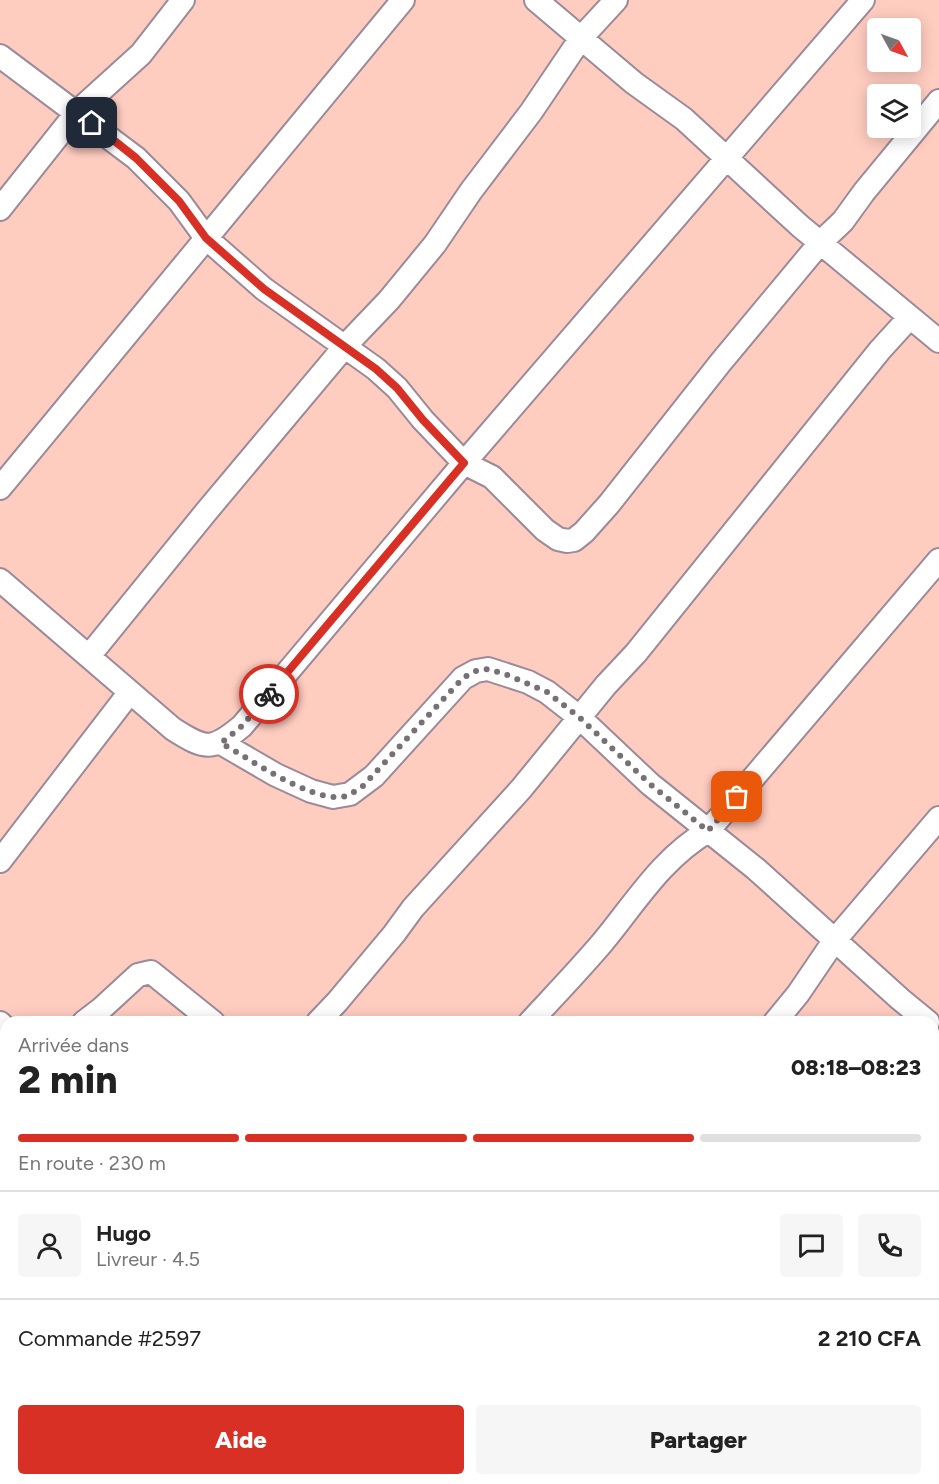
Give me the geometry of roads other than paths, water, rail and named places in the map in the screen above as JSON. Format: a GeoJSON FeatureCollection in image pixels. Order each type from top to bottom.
{"type":"FeatureCollection","features":[{"type":"Feature","properties":{"kind":"street"},"geometry":{"type":"LineString","coordinates":[[0,209],[77,112],[141,54],[183,0]]}},
{"type":"Feature","properties":{"kind":"street"},"geometry":{"type":"LineString","coordinates":[[0,488],[403,0]]}},
{"type":"Feature","properties":{"kind":"street"},"geometry":{"type":"LineString","coordinates":[[536,0],[634,83],[684,119],[820,243],[939,341]]}},
{"type":"Feature","properties":{"kind":"street"},"geometry":{"type":"LineString","coordinates":[[89,656],[346,345],[389,300],[435,244],[471,191],[531,112],[581,38],[616,0]]}},
{"type":"Feature","properties":{"kind":"street"},"geometry":{"type":"LineString","coordinates":[[0,580],[173,729],[190,740],[204,745],[221,743],[248,719],[464,463],[863,0]]}},
{"type":"Feature","properties":{"kind":"street"},"geometry":{"type":"LineString","coordinates":[[0,56],[136,158],[179,201],[206,238],[264,289],[346,345],[376,369],[397,388],[423,420],[464,463],[492,477],[545,530],[567,542],[574,540],[584,532],[609,504],[721,362],[820,243],[843,221],[871,183],[939,101]]}},
{"type":"Feature","properties":{"kind":"street"},"geometry":{"type":"LineString","coordinates":[[324,1016],[394,934],[413,908],[520,789],[579,717],[636,653],[880,350],[910,317]]}},
{"type":"Feature","properties":{"kind":"street"},"geometry":{"type":"LineString","coordinates":[[536,1016],[602,944],[655,874],[690,842],[708,831],[939,560]]}},
{"type":"Feature","properties":{"kind":"street"},"geometry":{"type":"LineString","coordinates":[[221,743],[276,775],[311,791],[322,795],[342,796],[350,794],[368,781],[463,678],[476,671],[488,669],[528,682],[547,692],[579,717],[650,784],[756,869],[921,1016]]}},
{"type":"Feature","properties":{"kind":"street"},"geometry":{"type":"LineString","coordinates":[[0,861],[130,693]]}},
{"type":"Feature","properties":{"kind":"street"},"geometry":{"type":"LineString","coordinates":[[780,1016],[834,941],[939,818]]}},
{"type":"Feature","properties":{"kind":"street"},"geometry":{"type":"LineString","coordinates":[[92,1016],[138,975],[151,972],[206,1016]]}}]}
